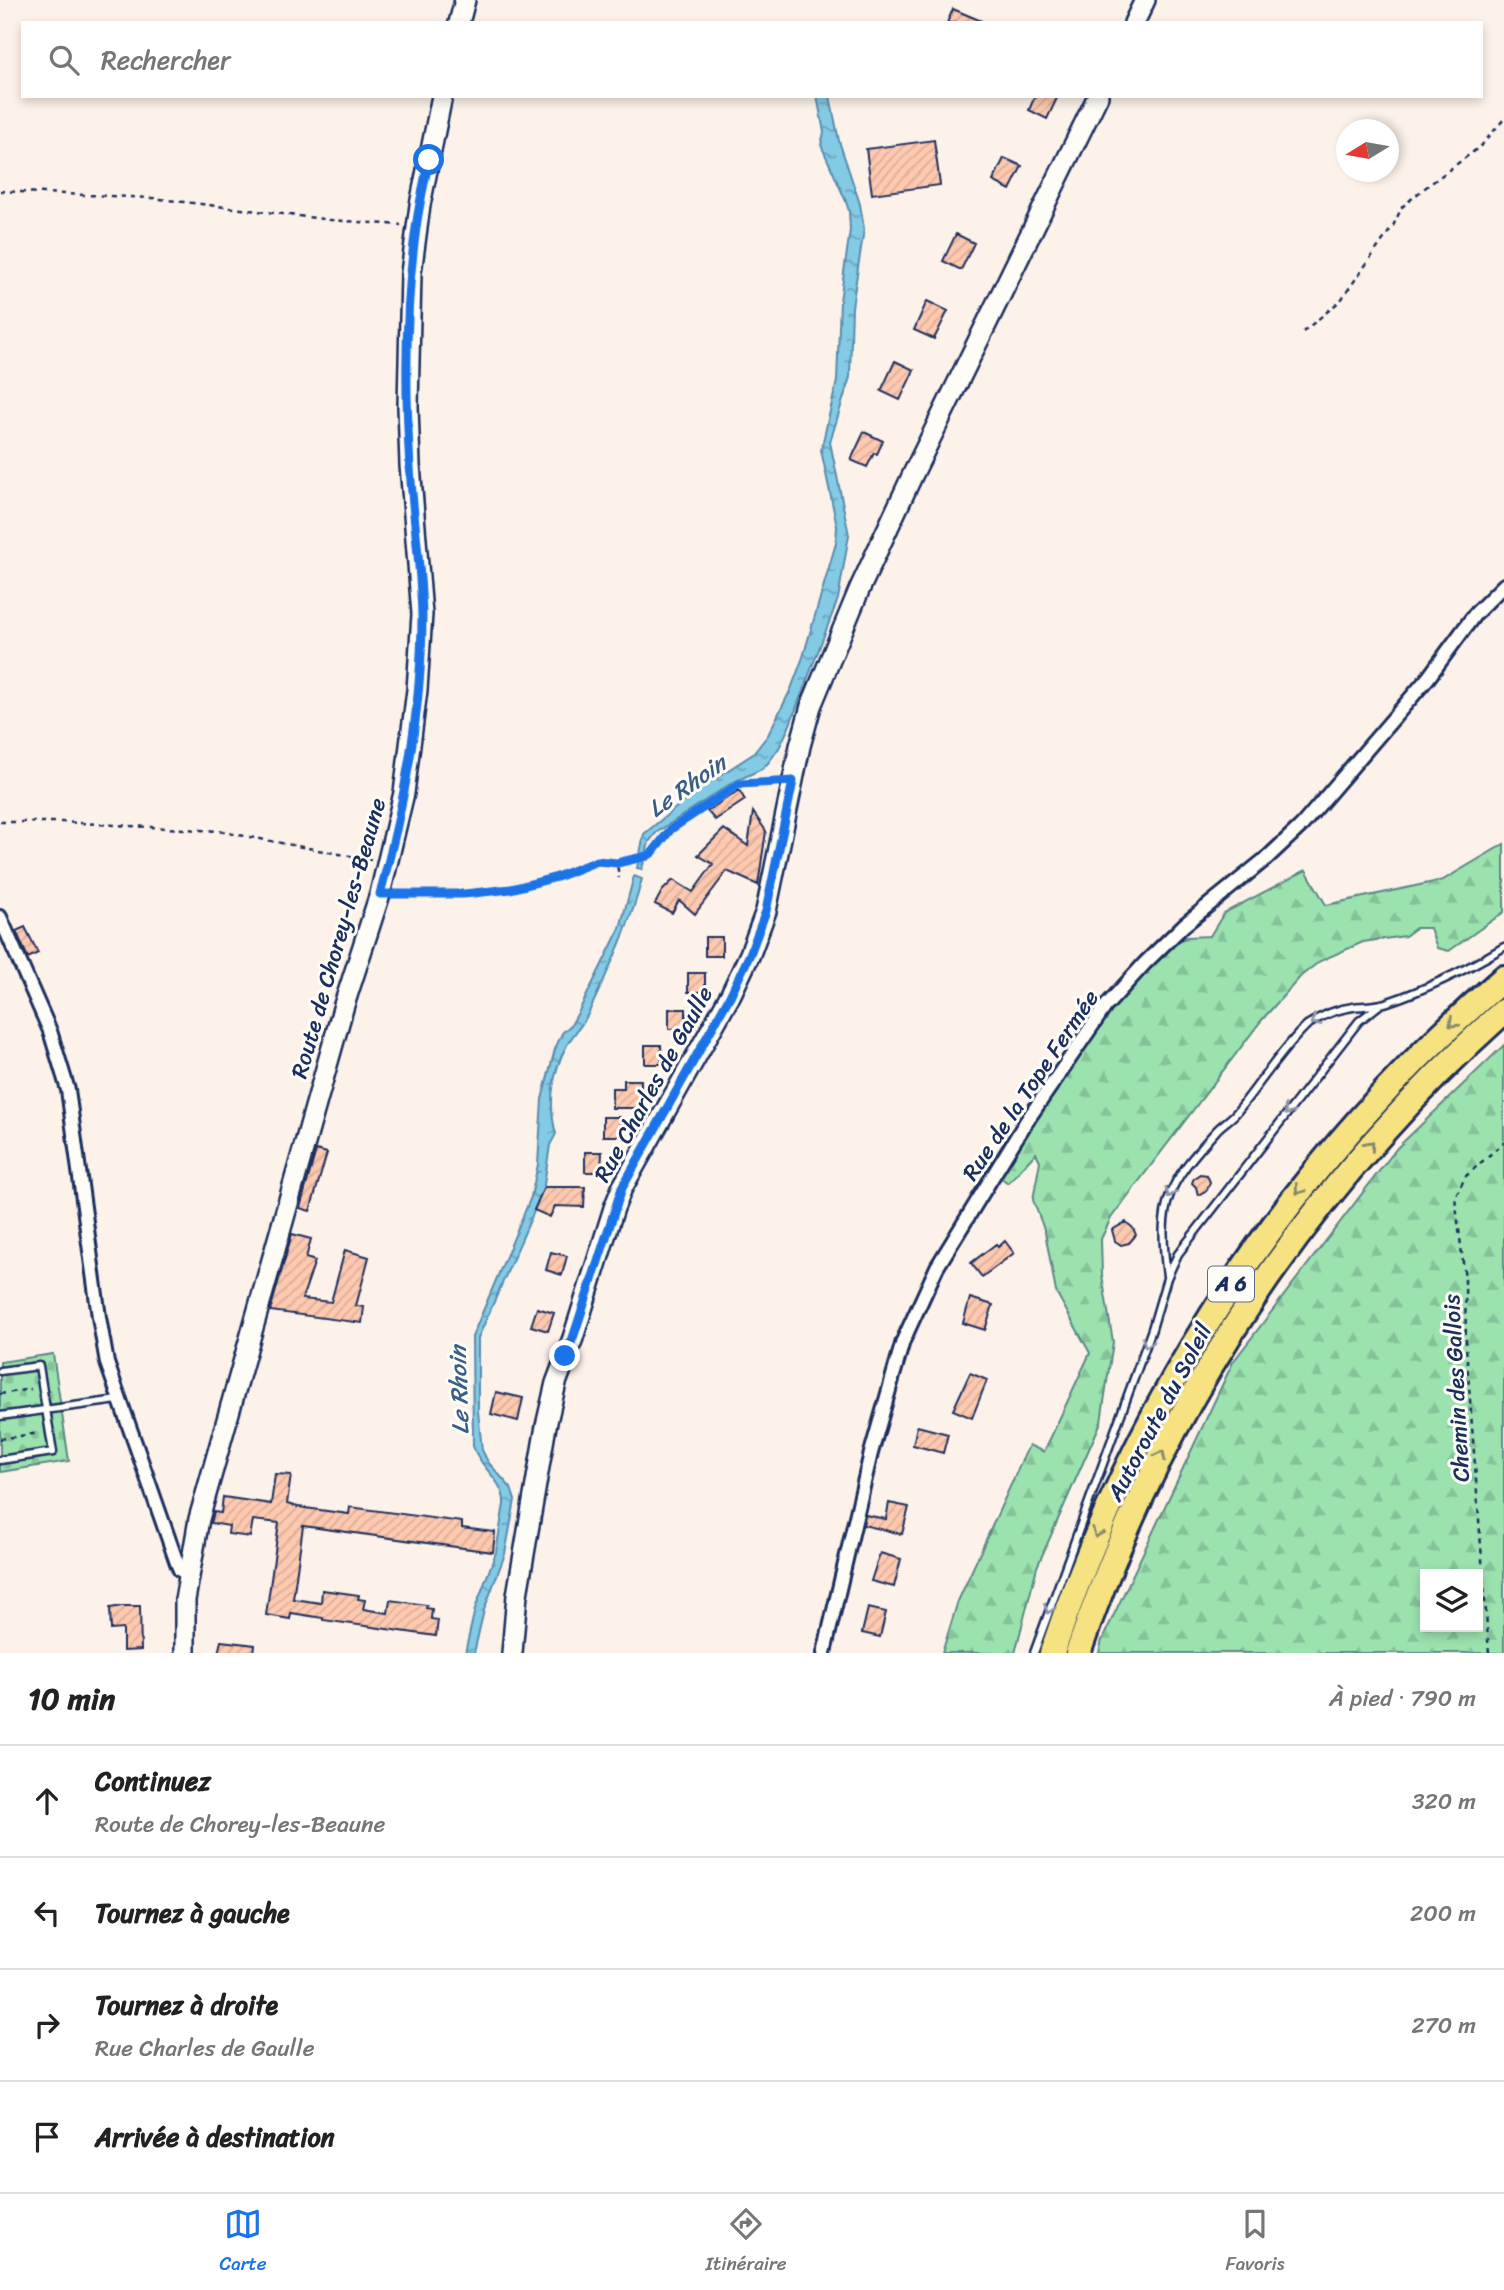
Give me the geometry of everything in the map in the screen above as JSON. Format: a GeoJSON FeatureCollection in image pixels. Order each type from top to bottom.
{"type":"FeatureCollection","features":[{"type":"Feature","properties":{"kind":"highway","name":"Autoroute du Soleil"},"geometry":{"type":"LineString","coordinates":[[1052,1653],[1080,1573],[1125,1469],[1180,1366],[1239,1272],[1298,1191],[1357,1121],[1420,1054],[1504,978]]}},
{"type":"Feature","properties":{"kind":"highway","name":"Autoroute du Soleil"},"geometry":{"type":"LineString","coordinates":[[1078,1653],[1114,1558],[1159,1460],[1202,1378],[1250,1303],[1301,1230],[1357,1160],[1424,1087],[1504,1011]]}},
{"type":"Feature","properties":{"kind":"street"},"geometry":{"type":"LineString","coordinates":[[460,21],[465,0]]}},
{"type":"Feature","properties":{"kind":"street"},"geometry":{"type":"LineString","coordinates":[[1135,21],[1145,0]]}},
{"type":"Feature","properties":{"kind":"street","name":"Route de Chorey-les-Beaune"},"geometry":{"type":"LineString","coordinates":[[185,1653],[184,1615],[199,1519],[344,1005],[380,894],[404,793],[421,643],[421,603],[408,406],[411,273],[416,227],[442,98]]}},
{"type":"Feature","properties":{"kind":"street","name":"Rue Charles de Gaulle"},"geometry":{"type":"LineString","coordinates":[[512,1653],[517,1595],[556,1383],[622,1188],[730,996],[750,954],[766,911],[800,746],[811,706],[913,474],[1097,98]]}},
{"type":"Feature","properties":{"kind":"street","name":"Rue de la Tope Fermée"},"geometry":{"type":"LineString","coordinates":[[824,1653],[871,1453],[903,1341],[937,1267],[1026,1122],[1105,1007],[1184,925],[1268,857],[1302,825],[1428,678],[1475,614],[1504,585]]}},
{"type":"Feature","properties":{"kind":"street"},"geometry":{"type":"LineString","coordinates":[[0,917],[50,1031],[68,1090],[107,1363],[177,1563],[180,1570],[189,1575]]}},
{"type":"Feature","properties":{"kind":"lane"},"geometry":{"type":"LineString","coordinates":[[1167,1278],[1163,1218],[1167,1198],[1182,1171],[1218,1128],[1234,1116],[1307,1025],[1334,1011],[1381,1004],[1434,985],[1457,975],[1504,947]]}},
{"type":"Feature","properties":{"kind":"lane"},"geometry":{"type":"LineString","coordinates":[[1034,1653],[1152,1329],[1167,1278],[1178,1254],[1359,1021],[1381,1004]]}},
{"type":"Feature","properties":{"kind":"lane"},"geometry":{"type":"LineString","coordinates":[[0,1371],[39,1366],[52,1452],[0,1460]]}},
{"type":"Feature","properties":{"kind":"lane"},"geometry":{"type":"LineString","coordinates":[[0,1416],[118,1399]]}},
{"type":"Feature","properties":{"kind":"path"},"geometry":{"type":"LineString","coordinates":[[1303,332],[1340,300],[1394,226],[1402,207],[1481,146],[1504,119]]}},
{"type":"Feature","properties":{"kind":"path"},"geometry":{"type":"LineString","coordinates":[[0,191],[152,198],[331,220],[416,227]]}},
{"type":"Feature","properties":{"kind":"path"},"geometry":{"type":"LineString","coordinates":[[380,894],[464,894],[511,889],[557,877],[597,861],[619,863],[647,856],[671,829],[739,784],[793,781]]}},
{"type":"Feature","properties":{"kind":"path"},"geometry":{"type":"LineString","coordinates":[[0,822],[63,822],[218,831],[388,863]]}},
{"type":"Feature","properties":{"kind":"path"},"geometry":{"type":"LineString","coordinates":[[619,863],[619,878]]}},
{"type":"Feature","properties":{"kind":"path","name":"Chemin des Gallois"},"geometry":{"type":"LineString","coordinates":[[1489,1653],[1466,1346],[1465,1279],[1455,1198],[1466,1176],[1504,1142]]}},
{"type":"Feature","properties":{"kind":"path"},"geometry":{"type":"LineString","coordinates":[[0,1394],[43,1388]]}},
{"type":"Feature","properties":{"kind":"path"},"geometry":{"type":"LineString","coordinates":[[0,1438],[49,1432]]}},
{"type":"Feature","properties":{"kind":"green space"},"geometry":{"type":"Polygon","coordinates":[[[1504,844],[1504,912],[1449,951],[1437,948],[1430,928],[1416,928],[1405,936],[1363,942],[1320,961],[1301,976],[1261,1021],[1111,1218],[1101,1239],[1102,1275],[1113,1342],[1101,1422],[1037,1567],[1015,1653],[942,1653],[958,1601],[1029,1445],[1044,1452],[1090,1353],[1056,1292],[1045,1232],[1033,1200],[1040,1161],[1036,1153],[1008,1183],[996,1174],[1103,1014],[1170,945],[1187,937],[1210,936],[1224,913],[1306,870],[1326,905],[1443,880],[1504,844]]]}},
{"type":"Feature","properties":{"kind":"green space"},"geometry":{"type":"Polygon","coordinates":[[[1504,1045],[1504,1653],[1099,1653],[1102,1640],[1233,1362],[1397,1148],[1504,1045]]]}},
{"type":"Feature","properties":{"kind":"green space"},"geometry":{"type":"Polygon","coordinates":[[[53,1354],[69,1461],[0,1472],[0,1362],[53,1354]]]}},
{"type":"Feature","properties":{"kind":"water"},"geometry":{"type":"Polygon","coordinates":[[[817,98],[830,98],[839,141],[860,204],[864,229],[852,307],[850,377],[830,442],[849,535],[838,599],[789,727],[768,763],[762,769],[732,783],[656,833],[649,842],[642,869],[637,868],[644,834],[696,791],[753,754],[768,735],[791,689],[803,657],[836,543],[837,526],[821,450],[837,381],[840,301],[850,230],[845,199],[821,145],[824,132],[817,98]]]}},
{"type":"Feature","properties":{"kind":"water"},"geometry":{"type":"Polygon","coordinates":[[[634,876],[642,879],[625,931],[588,1014],[567,1045],[558,1066],[552,1100],[556,1134],[550,1145],[543,1191],[478,1338],[478,1411],[482,1450],[488,1462],[511,1488],[515,1500],[505,1554],[484,1610],[474,1653],[465,1653],[475,1609],[496,1552],[504,1504],[501,1488],[481,1462],[473,1446],[472,1337],[531,1197],[538,1164],[542,1099],[555,1049],[562,1033],[571,1025],[579,1011],[620,928],[634,876]]]}},
{"type":"Feature","properties":{"kind":"building"},"geometry":{"type":"Polygon","coordinates":[[[953,9],[981,21],[948,21],[953,9]]]}},
{"type":"Feature","properties":{"kind":"building"},"geometry":{"type":"Polygon","coordinates":[[[1034,98],[1057,98],[1047,119],[1029,110],[1034,98]]]}},
{"type":"Feature","properties":{"kind":"building"},"geometry":{"type":"Polygon","coordinates":[[[934,140],[940,185],[872,194],[866,149],[934,140]]]}},
{"type":"Feature","properties":{"kind":"building"},"geometry":{"type":"Polygon","coordinates":[[[1004,158],[1022,166],[1010,190],[993,181],[1004,158]]]}},
{"type":"Feature","properties":{"kind":"building"},"geometry":{"type":"Polygon","coordinates":[[[956,234],[974,243],[961,270],[943,261],[956,234]]]}},
{"type":"Feature","properties":{"kind":"building"},"geometry":{"type":"Polygon","coordinates":[[[927,301],[948,311],[934,339],[914,330],[927,301]]]}},
{"type":"Feature","properties":{"kind":"building"},"geometry":{"type":"Polygon","coordinates":[[[895,361],[914,370],[900,400],[881,391],[895,361]]]}},
{"type":"Feature","properties":{"kind":"building"},"geometry":{"type":"Polygon","coordinates":[[[864,432],[883,441],[867,467],[851,460],[864,432]]]}},
{"type":"Feature","properties":{"kind":"building"},"geometry":{"type":"Polygon","coordinates":[[[739,790],[745,800],[715,820],[707,811],[739,790]]]}},
{"type":"Feature","properties":{"kind":"building"},"geometry":{"type":"Polygon","coordinates":[[[753,812],[766,831],[758,885],[727,871],[695,914],[679,900],[672,913],[655,904],[662,891],[673,880],[693,892],[713,864],[698,855],[724,829],[748,846],[753,812]]]}},
{"type":"Feature","properties":{"kind":"building"},"geometry":{"type":"Polygon","coordinates":[[[25,927],[38,953],[28,958],[16,931],[25,927]]]}},
{"type":"Feature","properties":{"kind":"building"},"geometry":{"type":"Polygon","coordinates":[[[705,937],[722,937],[722,956],[705,956],[705,937]]]}},
{"type":"Feature","properties":{"kind":"building"},"geometry":{"type":"Polygon","coordinates":[[[688,973],[705,973],[705,992],[688,992],[688,973]]]}},
{"type":"Feature","properties":{"kind":"building"},"geometry":{"type":"Polygon","coordinates":[[[669,1009],[686,1009],[686,1029],[669,1029],[669,1009]]]}},
{"type":"Feature","properties":{"kind":"building"},"geometry":{"type":"Polygon","coordinates":[[[645,1045],[661,1045],[662,1064],[645,1064],[645,1045]]]}},
{"type":"Feature","properties":{"kind":"building"},"geometry":{"type":"Polygon","coordinates":[[[624,1080],[641,1080],[641,1108],[612,1108],[612,1088],[624,1088],[624,1080]]]}},
{"type":"Feature","properties":{"kind":"building"},"geometry":{"type":"Polygon","coordinates":[[[603,1117],[620,1117],[620,1136],[603,1136],[603,1117]]]}},
{"type":"Feature","properties":{"kind":"building"},"geometry":{"type":"Polygon","coordinates":[[[316,1150],[327,1153],[310,1211],[300,1208],[316,1150]]]}},
{"type":"Feature","properties":{"kind":"building"},"geometry":{"type":"Polygon","coordinates":[[[585,1152],[602,1152],[601,1172],[585,1172],[585,1152]]]}},
{"type":"Feature","properties":{"kind":"building"},"geometry":{"type":"Polygon","coordinates":[[[1200,1174],[1207,1175],[1210,1182],[1207,1190],[1198,1195],[1192,1183],[1200,1174]]]}},
{"type":"Feature","properties":{"kind":"building"},"geometry":{"type":"Polygon","coordinates":[[[544,1187],[585,1187],[584,1207],[555,1206],[550,1217],[534,1210],[544,1187]]]}},
{"type":"Feature","properties":{"kind":"building"},"geometry":{"type":"Polygon","coordinates":[[[1126,1222],[1136,1235],[1129,1243],[1121,1245],[1115,1241],[1112,1230],[1126,1222]]]}},
{"type":"Feature","properties":{"kind":"building"},"geometry":{"type":"Polygon","coordinates":[[[292,1234],[311,1239],[306,1258],[315,1261],[302,1299],[331,1302],[345,1250],[369,1257],[356,1306],[364,1307],[362,1323],[270,1311],[292,1234]]]}},
{"type":"Feature","properties":{"kind":"building"},"geometry":{"type":"Polygon","coordinates":[[[1005,1241],[1014,1253],[982,1277],[971,1263],[996,1244],[998,1247],[1005,1241]]]}},
{"type":"Feature","properties":{"kind":"building"},"geometry":{"type":"Polygon","coordinates":[[[551,1252],[567,1256],[562,1275],[546,1270],[551,1252]]]}},
{"type":"Feature","properties":{"kind":"building"},"geometry":{"type":"Polygon","coordinates":[[[970,1298],[993,1305],[985,1330],[963,1323],[970,1298]]]}},
{"type":"Feature","properties":{"kind":"building"},"geometry":{"type":"Polygon","coordinates":[[[537,1308],[554,1313],[548,1331],[531,1326],[537,1308]]]}},
{"type":"Feature","properties":{"kind":"building"},"geometry":{"type":"Polygon","coordinates":[[[970,1373],[987,1380],[972,1418],[953,1410],[970,1373]]]}},
{"type":"Feature","properties":{"kind":"building"},"geometry":{"type":"Polygon","coordinates":[[[496,1392],[523,1398],[518,1421],[491,1414],[496,1392]]]}},
{"type":"Feature","properties":{"kind":"building"},"geometry":{"type":"Polygon","coordinates":[[[917,1426],[948,1434],[943,1453],[913,1445],[917,1426]]]}},
{"type":"Feature","properties":{"kind":"building"},"geometry":{"type":"Polygon","coordinates":[[[275,1474],[291,1475],[287,1504],[349,1514],[350,1507],[462,1522],[462,1528],[495,1532],[493,1552],[303,1526],[293,1599],[321,1603],[322,1590],[359,1595],[358,1599],[365,1600],[363,1609],[388,1613],[390,1600],[427,1605],[426,1608],[432,1609],[431,1619],[438,1620],[436,1636],[291,1613],[290,1619],[266,1615],[279,1523],[253,1520],[250,1537],[228,1534],[229,1526],[211,1523],[214,1512],[221,1513],[223,1497],[271,1504],[275,1474]]]}},
{"type":"Feature","properties":{"kind":"building"},"geometry":{"type":"Polygon","coordinates":[[[889,1503],[909,1507],[902,1534],[863,1525],[865,1515],[886,1519],[889,1503]]]}},
{"type":"Feature","properties":{"kind":"building"},"geometry":{"type":"Polygon","coordinates":[[[880,1553],[901,1559],[894,1587],[871,1581],[880,1553]]]}},
{"type":"Feature","properties":{"kind":"building"},"geometry":{"type":"Polygon","coordinates":[[[140,1606],[141,1650],[123,1651],[123,1629],[111,1630],[110,1608],[140,1606]]]}},
{"type":"Feature","properties":{"kind":"building"},"geometry":{"type":"Polygon","coordinates":[[[868,1608],[886,1612],[880,1637],[862,1633],[868,1608]]]}},
{"type":"Feature","properties":{"kind":"building"},"geometry":{"type":"Polygon","coordinates":[[[221,1641],[255,1645],[254,1653],[218,1653],[221,1641]]]}},
{"type":"Feature","properties":{"kind":"route"},"geometry":{"type":"LineString","coordinates":[[429,160],[416,227],[411,273],[408,363],[410,466],[422,614],[421,643],[404,793],[380,894],[464,894],[511,889],[557,877],[597,861],[617,863],[647,856],[671,829],[739,784],[793,781],[766,911],[750,954],[730,996],[622,1188],[565,1356]]}},
{"type":"Feature","properties":{"kind":"water label","name":"Le Rhoin"},"geometry":{"type":"Point","coordinates":[687,786]}},
{"type":"Feature","properties":{"kind":"water label","name":"Le Rhoin"},"geometry":{"type":"Point","coordinates":[459,1390]}}]}
